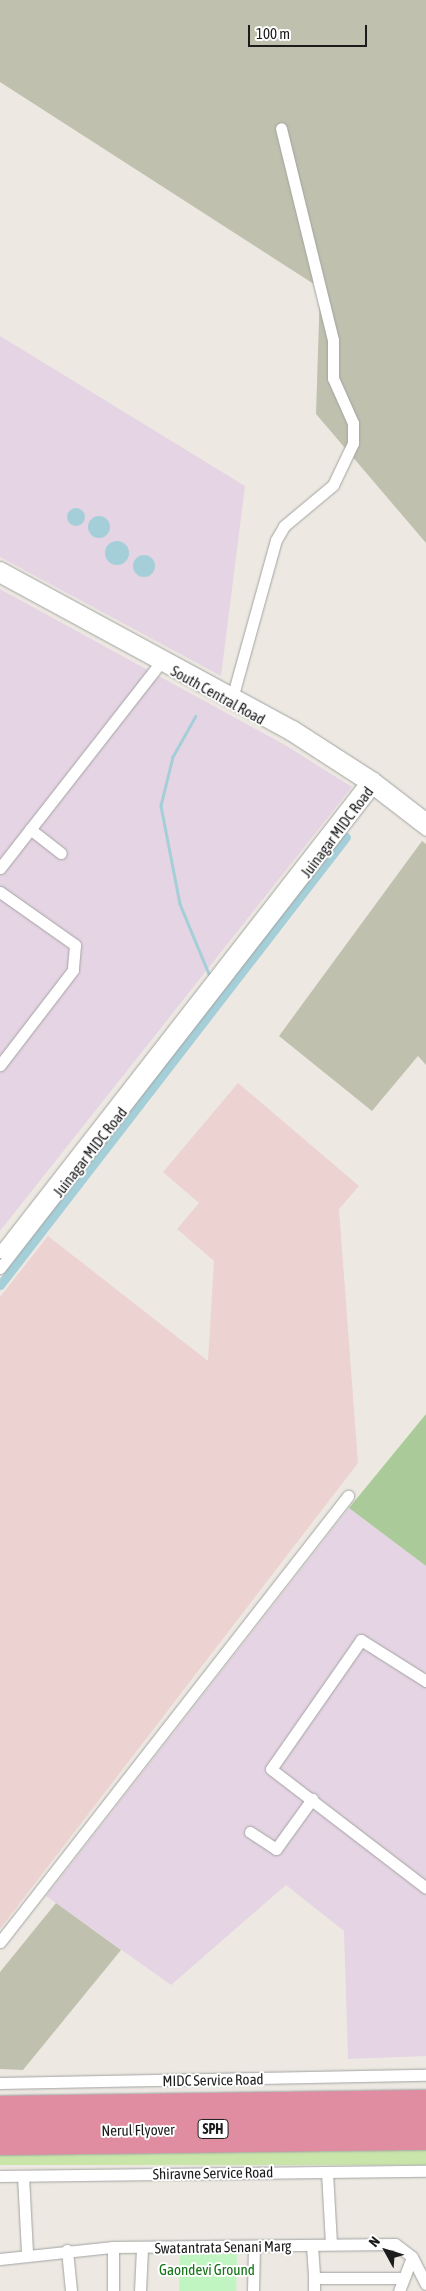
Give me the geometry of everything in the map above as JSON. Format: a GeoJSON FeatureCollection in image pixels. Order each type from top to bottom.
{"type":"FeatureCollection","features":[{"type":"Feature","properties":{"kind":"highway"},"geometry":{"type":"LineString","coordinates":[[0,2105],[426,2099]]}},
{"type":"Feature","properties":{"kind":"highway","name":"Nerul Flyover"},"geometry":{"type":"LineString","coordinates":[[0,2118],[426,2114]]}},
{"type":"Feature","properties":{"kind":"highway","name":"Nerul Flyover"},"geometry":{"type":"LineString","coordinates":[[0,2132],[426,2126]]}},
{"type":"Feature","properties":{"kind":"highway"},"geometry":{"type":"LineString","coordinates":[[0,2146],[426,2141]]}},
{"type":"Feature","properties":{"kind":"street"},"geometry":{"type":"LineString","coordinates":[[234,698],[276,540],[284,526],[333,486],[353,442],[352,423],[333,378],[334,340],[281,128]]}},
{"type":"Feature","properties":{"kind":"street","name":"South Central Road"},"geometry":{"type":"LineString","coordinates":[[0,567],[162,660]]}},
{"type":"Feature","properties":{"kind":"street","name":"South Central Road"},"geometry":{"type":"LineString","coordinates":[[0,576],[234,698],[426,818]]}},
{"type":"Feature","properties":{"kind":"street"},"geometry":{"type":"LineString","coordinates":[[0,868],[162,660]]}},
{"type":"Feature","properties":{"kind":"street","name":"South Central Road"},"geometry":{"type":"LineString","coordinates":[[371,783],[426,830]]}},
{"type":"Feature","properties":{"kind":"street","name":"Juinagar MIDC Road"},"geometry":{"type":"LineString","coordinates":[[0,1268],[217,981],[371,783]]}},
{"type":"Feature","properties":{"kind":"street"},"geometry":{"type":"LineString","coordinates":[[30,829],[61,852]]}},
{"type":"Feature","properties":{"kind":"street"},"geometry":{"type":"LineString","coordinates":[[0,892],[75,946],[73,970],[0,1065]]}},
{"type":"Feature","properties":{"kind":"street","name":"Juinagar MIDC Road"},"geometry":{"type":"LineString","coordinates":[[0,1252],[217,981]]}},
{"type":"Feature","properties":{"kind":"street"},"geometry":{"type":"LineString","coordinates":[[0,1942],[348,1496]]}},
{"type":"Feature","properties":{"kind":"street"},"geometry":{"type":"LineString","coordinates":[[426,1681],[361,1640],[271,1769],[312,1798],[426,1888]]}},
{"type":"Feature","properties":{"kind":"street"},"geometry":{"type":"LineString","coordinates":[[250,1832],[276,1849],[312,1798]]}},
{"type":"Feature","properties":{"kind":"street","name":"MIDC Service Road"},"geometry":{"type":"LineString","coordinates":[[0,2083],[426,2075]]}},
{"type":"Feature","properties":{"kind":"street","name":"Shiravne Service Road"},"geometry":{"type":"LineString","coordinates":[[0,2176],[426,2171]]}},
{"type":"Feature","properties":{"kind":"street"},"geometry":{"type":"LineString","coordinates":[[327,2172],[331,2244]]}},
{"type":"Feature","properties":{"kind":"street"},"geometry":{"type":"LineString","coordinates":[[23,2176],[27,2253]]}},
{"type":"Feature","properties":{"kind":"street","name":"Swatantrata Senani Marg"},"geometry":{"type":"LineString","coordinates":[[0,2259],[27,2253],[114,2247],[254,2247],[331,2244],[395,2244],[412,2257]]}},
{"type":"Feature","properties":{"kind":"street"},"geometry":{"type":"LineString","coordinates":[[312,2246],[314,2291]]}},
{"type":"Feature","properties":{"kind":"street"},"geometry":{"type":"LineString","coordinates":[[113,2291],[114,2247]]}},
{"type":"Feature","properties":{"kind":"street"},"geometry":{"type":"LineString","coordinates":[[253,2291],[254,2247]]}},
{"type":"Feature","properties":{"kind":"street"},"geometry":{"type":"LineString","coordinates":[[140,2291],[142,2248]]}},
{"type":"Feature","properties":{"kind":"street"},"geometry":{"type":"LineString","coordinates":[[67,2250],[72,2291]]}},
{"type":"Feature","properties":{"kind":"street"},"geometry":{"type":"LineString","coordinates":[[398,2291],[412,2257]]}},
{"type":"Feature","properties":{"kind":"street"},"geometry":{"type":"LineString","coordinates":[[412,2257],[425,2281]]}},
{"type":"Feature","properties":{"kind":"street"},"geometry":{"type":"LineString","coordinates":[[314,2278],[402,2278]]}},
{"type":"Feature","properties":{"kind":"shaded area"},"geometry":{"type":"Polygon","coordinates":[[[0,0],[426,0],[426,543],[316,414],[320,288],[0,82],[0,0]]]}},
{"type":"Feature","properties":{"kind":"shaded area"},"geometry":{"type":"Polygon","coordinates":[[[0,336],[245,486],[221,676],[0,557],[0,336]]]}},
{"type":"Feature","properties":{"kind":"shaded area"},"geometry":{"type":"Polygon","coordinates":[[[0,589],[285,745],[352,787],[0,1231],[0,589]]]}},
{"type":"Feature","properties":{"kind":"shaded area"},"geometry":{"type":"Polygon","coordinates":[[[422,841],[426,844],[426,1065],[418,1056],[372,1111],[279,1036],[422,841]]]}},
{"type":"Feature","properties":{"kind":"shaded area"},"geometry":{"type":"Polygon","coordinates":[[[238,1083],[359,1186],[339,1209],[358,1463],[0,1929],[0,1297],[48,1236],[208,1361],[214,1261],[177,1229],[199,1203],[163,1172],[238,1083]]]}},
{"type":"Feature","properties":{"kind":"shaded area"},"geometry":{"type":"Polygon","coordinates":[[[349,1508],[426,1566],[426,2056],[348,2059],[344,1931],[286,1885],[171,1985],[46,1896],[349,1508]]]}},
{"type":"Feature","properties":{"kind":"shaded area"},"geometry":{"type":"Polygon","coordinates":[[[56,1903],[121,1950],[23,2070],[0,2069],[0,1972],[56,1903]]]}},
{"type":"Feature","properties":{"kind":"green space"},"geometry":{"type":"Polygon","coordinates":[[[426,1414],[426,1566],[349,1508],[426,1414]]]}},
{"type":"Feature","properties":{"kind":"green space"},"geometry":{"type":"Polygon","coordinates":[[[0,2150],[426,2150],[426,2165],[0,2165],[0,2150]]]}},
{"type":"Feature","properties":{"kind":"green space","name":"Gaondevi Ground"},"geometry":{"type":"Polygon","coordinates":[[[180,2249],[237,2250],[236,2291],[179,2291],[180,2249]]]}},
{"type":"Feature","properties":{"kind":"water"},"geometry":{"type":"Polygon","coordinates":[[[72,508],[80,508],[85,513],[83,524],[72,526],[67,521],[67,513],[72,508]]]}},
{"type":"Feature","properties":{"kind":"water"},"geometry":{"type":"Polygon","coordinates":[[[99,516],[107,519],[110,527],[107,535],[99,538],[91,535],[88,527],[91,519],[99,516]]]}},
{"type":"Feature","properties":{"kind":"water"},"geometry":{"type":"Polygon","coordinates":[[[117,541],[122,542],[128,548],[128,558],[122,564],[117,565],[112,564],[106,558],[105,553],[106,548],[112,542],[117,541]]]}},
{"type":"Feature","properties":{"kind":"water"},"geometry":{"type":"Polygon","coordinates":[[[144,555],[152,558],[155,566],[152,574],[144,577],[136,574],[133,566],[136,558],[144,555]]]}},
{"type":"Feature","properties":{"kind":"waterway"},"geometry":{"type":"LineString","coordinates":[[196,716],[173,757],[161,806],[180,904],[210,976]]}},
{"type":"Feature","properties":{"kind":"waterway"},"geometry":{"type":"LineString","coordinates":[[0,1285],[346,837]]}}]}
